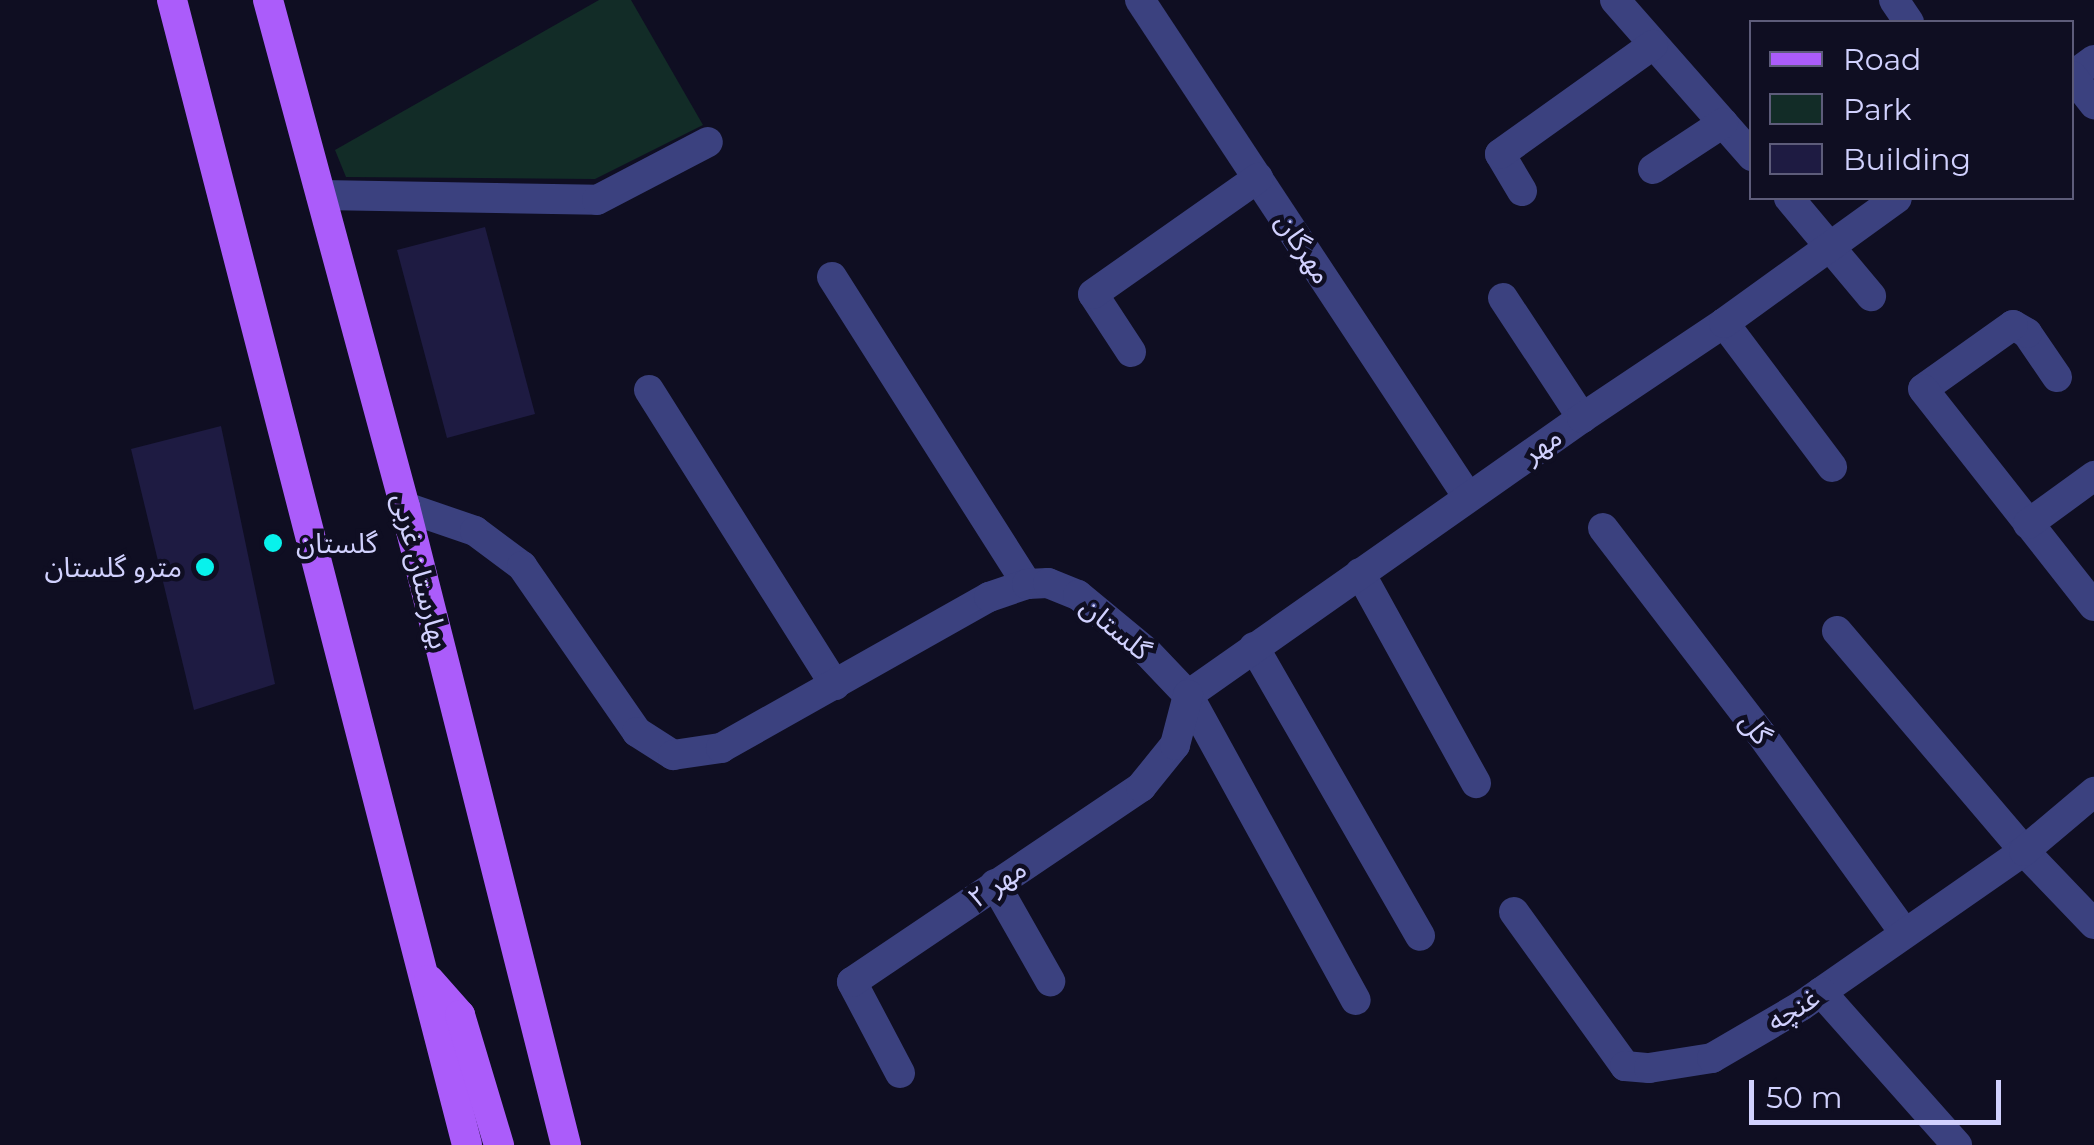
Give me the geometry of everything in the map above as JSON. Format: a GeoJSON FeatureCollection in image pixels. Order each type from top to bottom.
{"type":"FeatureCollection","features":[{"type":"Feature","properties":{"kind":"main road"},"geometry":{"type":"LineString","coordinates":[[172,0],[467,1145]]}},
{"type":"Feature","properties":{"kind":"main road","name":"بهارستان غربی"},"geometry":{"type":"LineString","coordinates":[[268,0],[405,507],[566,1145]]}},
{"type":"Feature","properties":{"kind":"main road"},"geometry":{"type":"LineString","coordinates":[[424,974],[460,1015],[499,1145]]}},
{"type":"Feature","properties":{"kind":"street"},"geometry":{"type":"LineString","coordinates":[[1614,0],[1749,153]]}},
{"type":"Feature","properties":{"kind":"street","name":"مهرگان"},"geometry":{"type":"LineString","coordinates":[[1153,4],[1258,178],[1468,497]]}},
{"type":"Feature","properties":{"kind":"street"},"geometry":{"type":"LineString","coordinates":[[1522,191],[1500,154],[1653,45]]}},
{"type":"Feature","properties":{"kind":"street"},"geometry":{"type":"LineString","coordinates":[[2074,79],[2094,104]]}},
{"type":"Feature","properties":{"kind":"street"},"geometry":{"type":"LineString","coordinates":[[1653,170],[1722,123]]}},
{"type":"Feature","properties":{"kind":"street"},"geometry":{"type":"LineString","coordinates":[[321,195],[597,200],[708,142]]}},
{"type":"Feature","properties":{"kind":"street"},"geometry":{"type":"LineString","coordinates":[[1131,352],[1093,294],[1258,178]]}},
{"type":"Feature","properties":{"kind":"street"},"geometry":{"type":"LineString","coordinates":[[1790,200],[1871,296]]}},
{"type":"Feature","properties":{"kind":"street","name":"مهر"},"geometry":{"type":"LineString","coordinates":[[1188,694],[1724,323],[1894,200]]}},
{"type":"Feature","properties":{"kind":"street"},"geometry":{"type":"LineString","coordinates":[[405,507],[475,531],[522,566],[637,732],[673,755],[721,748],[989,597],[1027,584],[832,277]]}},
{"type":"Feature","properties":{"kind":"street"},"geometry":{"type":"LineString","coordinates":[[1503,298],[1582,418]]}},
{"type":"Feature","properties":{"kind":"street"},"geometry":{"type":"LineString","coordinates":[[1724,323],[1832,467]]}},
{"type":"Feature","properties":{"kind":"street"},"geometry":{"type":"LineString","coordinates":[[2057,377],[2027,333],[2014,325],[1923,389],[2094,606]]}},
{"type":"Feature","properties":{"kind":"street"},"geometry":{"type":"LineString","coordinates":[[649,390],[836,685]]}},
{"type":"Feature","properties":{"kind":"street"},"geometry":{"type":"LineString","coordinates":[[2028,524],[2094,476]]}},
{"type":"Feature","properties":{"kind":"street","name":"گل"},"geometry":{"type":"LineString","coordinates":[[1603,528],[1761,734],[1903,931]]}},
{"type":"Feature","properties":{"kind":"street"},"geometry":{"type":"LineString","coordinates":[[1360,573],[1476,784]]}},
{"type":"Feature","properties":{"kind":"street","name":"گلستان"},"geometry":{"type":"LineString","coordinates":[[1027,584],[1048,583],[1078,595],[1148,652],[1188,694]]}},
{"type":"Feature","properties":{"kind":"street"},"geometry":{"type":"LineString","coordinates":[[1837,630],[2024,852],[2094,924]]}},
{"type":"Feature","properties":{"kind":"street"},"geometry":{"type":"LineString","coordinates":[[1254,646],[1420,936]]}},
{"type":"Feature","properties":{"kind":"street"},"geometry":{"type":"LineString","coordinates":[[1188,694],[1356,1000]]}},
{"type":"Feature","properties":{"kind":"street","name":"مهر ۲"},"geometry":{"type":"LineString","coordinates":[[900,1073],[852,982],[1141,788],[1175,746],[1188,694]]}},
{"type":"Feature","properties":{"kind":"street","name":"غنچه"},"geometry":{"type":"LineString","coordinates":[[1514,912],[1626,1066],[1648,1068],[1712,1058],[1821,992],[1903,931],[2024,852],[2094,792]]}},
{"type":"Feature","properties":{"kind":"street"},"geometry":{"type":"LineString","coordinates":[[995,884],[1050,982]]}},
{"type":"Feature","properties":{"kind":"street"},"geometry":{"type":"LineString","coordinates":[[1821,992],[1956,1145]]}},
{"type":"Feature","properties":{"kind":"green space"},"geometry":{"type":"Polygon","coordinates":[[[599,0],[631,0],[703,125],[595,179],[346,177],[335,150],[599,0]]]}},
{"type":"Feature","properties":{"kind":"building"},"geometry":{"type":"Polygon","coordinates":[[[485,227],[535,414],[447,438],[397,250],[485,227]]]}},
{"type":"Feature","properties":{"kind":"building","name":"مترو گلستان"},"geometry":{"type":"Polygon","coordinates":[[[221,426],[275,684],[194,710],[131,449],[221,426]]]}},
{"type":"Feature","properties":{"kind":"place","name":"گلستان"},"geometry":{"type":"Point","coordinates":[273,543]}},
{"type":"Feature","properties":{"kind":"place","name":"مترو گلستان"},"geometry":{"type":"Point","coordinates":[205,567]}}]}
